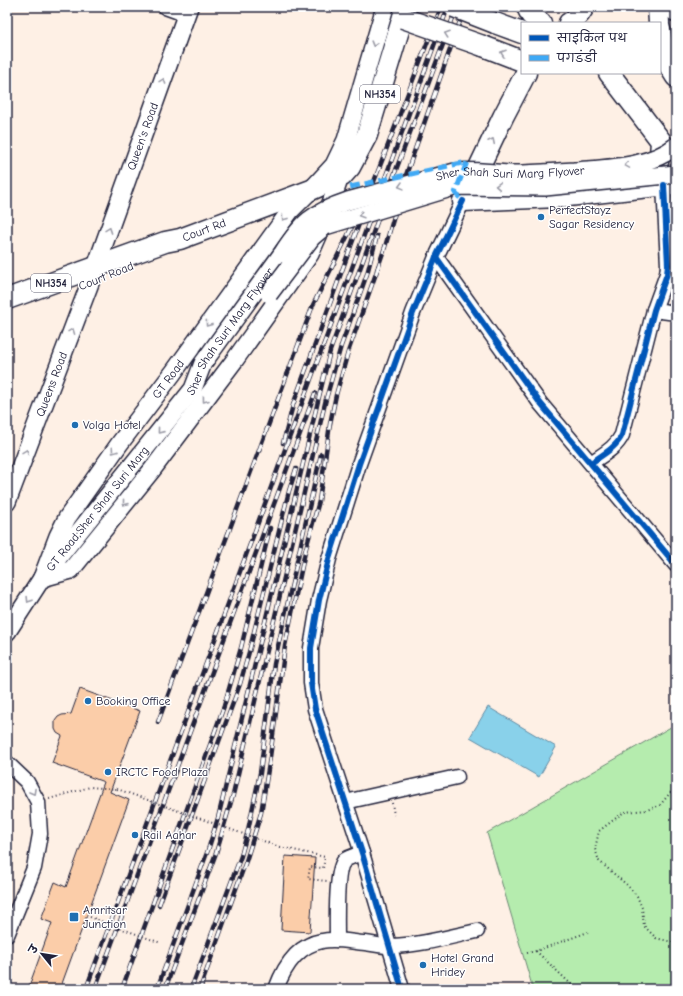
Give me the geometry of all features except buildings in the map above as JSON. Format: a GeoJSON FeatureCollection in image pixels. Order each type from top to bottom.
{"type":"FeatureCollection","features":[{"type":"Feature","properties":{"kind":"highway"},"geometry":{"type":"LineString","coordinates":[[454,7],[521,34]]}},
{"type":"Feature","properties":{"kind":"highway"},"geometry":{"type":"LineString","coordinates":[[527,7],[531,15],[540,22]]}},
{"type":"Feature","properties":{"kind":"highway"},"geometry":{"type":"LineString","coordinates":[[658,7],[659,22]]}},
{"type":"Feature","properties":{"kind":"highway","name":"NH354"},"geometry":{"type":"LineString","coordinates":[[311,190],[341,176],[350,167],[367,135],[405,13]]}},
{"type":"Feature","properties":{"kind":"highway"},"geometry":{"type":"LineString","coordinates":[[405,13],[521,61]]}},
{"type":"Feature","properties":{"kind":"highway"},"geometry":{"type":"LineString","coordinates":[[661,34],[666,61],[676,77]]}},
{"type":"Feature","properties":{"kind":"highway"},"geometry":{"type":"LineString","coordinates":[[525,74],[463,201],[559,196],[666,183],[660,155],[661,141],[611,74]]}},
{"type":"Feature","properties":{"kind":"highway"},"geometry":{"type":"LineString","coordinates":[[626,74],[672,137],[676,139]]}},
{"type":"Feature","properties":{"kind":"highway","name":"Court Rd"},"geometry":{"type":"LineString","coordinates":[[93,275],[166,242],[180,239],[311,190]]}},
{"type":"Feature","properties":{"kind":"highway","name":"Court Road"},"geometry":{"type":"LineString","coordinates":[[7,299],[93,275]]}},
{"type":"Feature","properties":{"kind":"highway","name":"Court Road"},"geometry":{"type":"LineString","coordinates":[[7,314],[93,275]]}},
{"type":"Feature","properties":{"kind":"main road","name":"GT Road"},"geometry":{"type":"LineString","coordinates":[[42,578],[58,536],[67,518],[120,443],[173,374],[290,211],[334,165],[346,140],[385,7]]}},
{"type":"Feature","properties":{"kind":"main road"},"geometry":{"type":"LineString","coordinates":[[668,7],[676,13]]}},
{"type":"Feature","properties":{"kind":"main road","name":"Queen's Road"},"geometry":{"type":"LineString","coordinates":[[93,275],[188,11]]}},
{"type":"Feature","properties":{"kind":"main road","name":"Sher Shah Suri Marg Flyover"},"geometry":{"type":"LineString","coordinates":[[193,389],[203,363],[282,254],[296,232],[312,216],[348,201],[455,172],[467,171],[515,174],[595,169],[641,162],[660,155],[676,146]]}},
{"type":"Feature","properties":{"kind":"main road"},"geometry":{"type":"LineString","coordinates":[[42,578],[71,570],[152,470],[234,361],[310,254],[325,220],[341,176]]}},
{"type":"Feature","properties":{"kind":"main road","name":"Sher Shah Suri Marg Flyover"},"geometry":{"type":"LineString","coordinates":[[193,389],[207,379],[307,242],[325,226],[457,186],[545,187],[666,183]]}},
{"type":"Feature","properties":{"kind":"main road","name":"Queens Road"},"geometry":{"type":"LineString","coordinates":[[7,502],[93,275]]}},
{"type":"Feature","properties":{"kind":"main road","name":"GT Road;Sher Shah Suri Marg"},"geometry":{"type":"LineString","coordinates":[[10,625],[42,578],[193,389]]}},
{"type":"Feature","properties":{"kind":"street"},"geometry":{"type":"LineString","coordinates":[[165,7],[188,11]]}},
{"type":"Feature","properties":{"kind":"street"},"geometry":{"type":"LineString","coordinates":[[590,463],[616,444],[622,435],[654,310],[667,274],[671,222],[666,183]]}},
{"type":"Feature","properties":{"kind":"street"},"geometry":{"type":"LineString","coordinates":[[402,989],[362,853],[315,709],[311,683],[311,648],[319,600],[329,559],[359,464],[413,313],[436,257],[463,201]]}},
{"type":"Feature","properties":{"kind":"street"},"geometry":{"type":"LineString","coordinates":[[436,257],[540,403],[676,565]]}},
{"type":"Feature","properties":{"kind":"street"},"geometry":{"type":"LineString","coordinates":[[654,310],[676,313]]}},
{"type":"Feature","properties":{"kind":"street"},"geometry":{"type":"LineString","coordinates":[[7,763],[27,782],[38,802],[40,834],[34,868],[7,935]]}},
{"type":"Feature","properties":{"kind":"street"},"geometry":{"type":"LineString","coordinates":[[345,802],[457,777]]}},
{"type":"Feature","properties":{"kind":"street"},"geometry":{"type":"LineString","coordinates":[[337,940],[338,883],[341,866],[345,860],[362,853]]}},
{"type":"Feature","properties":{"kind":"street"},"geometry":{"type":"LineString","coordinates":[[276,989],[281,975],[293,958],[306,946],[322,941],[337,940],[390,946],[411,945],[477,931]]}},
{"type":"Feature","properties":{"kind":"path"},"geometry":{"type":"LineString","coordinates":[[38,802],[90,786],[117,789],[280,847],[325,857],[323,868],[310,867],[308,879],[338,883]]}},
{"type":"Feature","properties":{"kind":"path"},"geometry":{"type":"LineString","coordinates":[[676,786],[660,805],[647,810],[624,812],[599,830],[595,849],[599,861],[627,885],[637,896],[642,908],[644,926],[656,938],[676,943]]}},
{"type":"Feature","properties":{"kind":"path"},"geometry":{"type":"LineString","coordinates":[[90,917],[162,943]]}},
{"type":"Feature","properties":{"kind":"path"},"geometry":{"type":"LineString","coordinates":[[527,953],[588,932]]}},
{"type":"Feature","properties":{"kind":"path"},"geometry":{"type":"LineString","coordinates":[[536,951],[576,989]]}},
{"type":"Feature","properties":{"kind":"green space"},"geometry":{"type":"Polygon","coordinates":[[[676,724],[676,989],[533,989],[487,833],[676,724]]]}},
{"type":"Feature","properties":{"kind":"water"},"geometry":{"type":"Polygon","coordinates":[[[488,707],[556,747],[539,777],[470,737],[488,707]]]}},
{"type":"Feature","properties":{"kind":"railway"},"geometry":{"type":"LineString","coordinates":[[370,192],[441,7]]}},
{"type":"Feature","properties":{"kind":"railway"},"geometry":{"type":"LineString","coordinates":[[411,109],[448,7]]}},
{"type":"Feature","properties":{"kind":"railway"},"geometry":{"type":"LineString","coordinates":[[157,989],[208,850],[218,818],[330,351],[457,7]]}},
{"type":"Feature","properties":{"kind":"railway"},"geometry":{"type":"LineString","coordinates":[[377,270],[406,175],[465,7]]}},
{"type":"Feature","properties":{"kind":"railway"},"geometry":{"type":"LineString","coordinates":[[86,989],[412,105]]}},
{"type":"Feature","properties":{"kind":"railway"},"geometry":{"type":"LineString","coordinates":[[158,722],[313,305],[372,187]]}},
{"type":"Feature","properties":{"kind":"railway"},"geometry":{"type":"LineString","coordinates":[[283,443],[293,405],[359,224]]}},
{"type":"Feature","properties":{"kind":"railway"},"geometry":{"type":"LineString","coordinates":[[165,989],[216,853],[233,795],[326,399],[341,346],[367,274],[377,236]]}},
{"type":"Feature","properties":{"kind":"railway"},"geometry":{"type":"LineString","coordinates":[[200,989],[246,861],[261,813],[285,646],[305,552],[319,501],[330,424],[336,395],[348,352],[379,265]]}},
{"type":"Feature","properties":{"kind":"railway"},"geometry":{"type":"LineString","coordinates":[[95,989],[315,393]]}},
{"type":"Feature","properties":{"kind":"railway"},"geometry":{"type":"LineString","coordinates":[[191,989],[241,856],[248,830],[260,773],[274,664],[321,454]]}},
{"type":"Feature","properties":{"kind":"railway"},"geometry":{"type":"LineString","coordinates":[[159,905],[240,684],[289,491],[296,469]]}},
{"type":"Feature","properties":{"kind":"railway"},"geometry":{"type":"LineString","coordinates":[[122,989],[224,706],[241,648],[270,528]]}},
{"type":"Feature","properties":{"kind":"marked path"},"geometry":{"type":"LineString","coordinates":[[350,187],[467,162],[455,193],[463,201]]}},
{"type":"Feature","properties":{"kind":"cycle path"},"geometry":{"type":"LineString","coordinates":[[591,463],[616,444],[622,435],[654,310],[667,274],[668,265],[664,185]]}},
{"type":"Feature","properties":{"kind":"cycle path"},"geometry":{"type":"LineString","coordinates":[[402,989],[362,853],[315,709],[311,683],[311,648],[319,600],[329,559],[359,464],[413,313],[436,257],[463,201]]}},
{"type":"Feature","properties":{"kind":"cycle path"},"geometry":{"type":"LineString","coordinates":[[436,257],[540,403],[676,565]]}},
{"type":"Feature","properties":{"kind":"place","name":"PerfectStayz Sagar Residency"},"geometry":{"type":"Point","coordinates":[541,217]}},
{"type":"Feature","properties":{"kind":"place","name":"Volga Hotel"},"geometry":{"type":"Point","coordinates":[75,425]}},
{"type":"Feature","properties":{"kind":"place","name":"Booking Office"},"geometry":{"type":"Point","coordinates":[88,701]}},
{"type":"Feature","properties":{"kind":"place","name":"IRCTC Food Plaza"},"geometry":{"type":"Point","coordinates":[108,772]}},
{"type":"Feature","properties":{"kind":"place","name":"Rail Aahar"},"geometry":{"type":"Point","coordinates":[135,835]}},
{"type":"Feature","properties":{"kind":"place","name":"Amritsar Junction"},"geometry":{"type":"Point","coordinates":[74,917]}},
{"type":"Feature","properties":{"kind":"place","name":"Hotel Grand Hridey"},"geometry":{"type":"Point","coordinates":[423,965]}}]}
